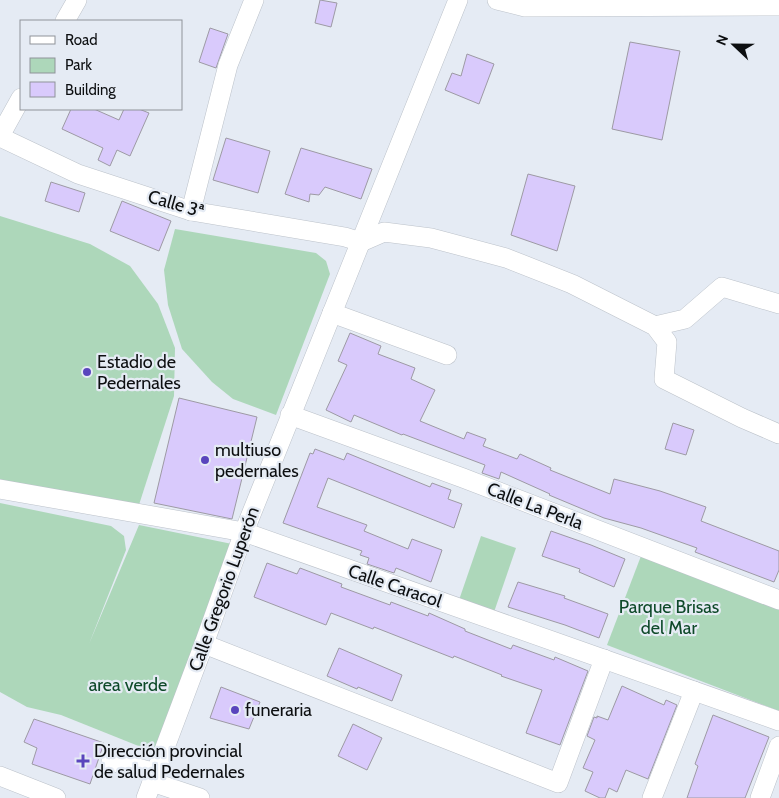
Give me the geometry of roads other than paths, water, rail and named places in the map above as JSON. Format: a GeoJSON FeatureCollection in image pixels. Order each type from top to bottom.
{"type":"FeatureCollection","features":[{"type":"Feature","properties":{"kind":"street"},"geometry":{"type":"LineString","coordinates":[[65,20],[76,0]]}},
{"type":"Feature","properties":{"kind":"street"},"geometry":{"type":"LineString","coordinates":[[191,211],[228,65],[254,0]]}},
{"type":"Feature","properties":{"kind":"street","name":"Calle Gregorio Luperón"},"geometry":{"type":"LineString","coordinates":[[152,784],[244,532],[458,0]]}},
{"type":"Feature","properties":{"kind":"street"},"geometry":{"type":"LineString","coordinates":[[497,0],[525,8],[779,6]]}},
{"type":"Feature","properties":{"kind":"street"},"geometry":{"type":"LineString","coordinates":[[0,136],[20,100]]}},
{"type":"Feature","properties":{"kind":"street","name":"Calle 3ª"},"geometry":{"type":"LineString","coordinates":[[0,136],[78,174],[191,211],[345,237],[361,242]]}},
{"type":"Feature","properties":{"kind":"street"},"geometry":{"type":"LineString","coordinates":[[361,242],[384,232],[430,238],[506,258],[572,284],[655,326],[667,342],[664,379],[779,434]]}},
{"type":"Feature","properties":{"kind":"street"},"geometry":{"type":"LineString","coordinates":[[655,326],[685,319],[722,287],[779,304]]}},
{"type":"Feature","properties":{"kind":"street"},"geometry":{"type":"LineString","coordinates":[[332,313],[447,355]]}},
{"type":"Feature","properties":{"kind":"street","name":"Calle La Perla"},"geometry":{"type":"LineString","coordinates":[[290,415],[463,478],[779,600]]}},
{"type":"Feature","properties":{"kind":"street","name":"Calle Caracol"},"geometry":{"type":"LineString","coordinates":[[0,489],[244,532],[779,721]]}},
{"type":"Feature","properties":{"kind":"street"},"geometry":{"type":"LineString","coordinates":[[204,644],[558,783],[604,660]]}},
{"type":"Feature","properties":{"kind":"street"},"geometry":{"type":"LineString","coordinates":[[652,798],[694,690]]}},
{"type":"Feature","properties":{"kind":"street"},"geometry":{"type":"LineString","coordinates":[[760,798],[779,746]]}},
{"type":"Feature","properties":{"kind":"street"},"geometry":{"type":"LineString","coordinates":[[112,762],[152,784],[200,798]]}},
{"type":"Feature","properties":{"kind":"street"},"geometry":{"type":"LineString","coordinates":[[0,776],[57,798]]}},
{"type":"Feature","properties":{"kind":"place","name":"Estadio de Pedernales"},"geometry":{"type":"Point","coordinates":[87,372]}},
{"type":"Feature","properties":{"kind":"place","name":"multiuso pedernales"},"geometry":{"type":"Point","coordinates":[205,460]}},
{"type":"Feature","properties":{"kind":"place","name":"funeraria"},"geometry":{"type":"Point","coordinates":[235,710]}},
{"type":"Feature","properties":{"kind":"place","name":"Dirección provincial de salud Pedernales"},"geometry":{"type":"Point","coordinates":[83,761]}},
{"type":"Feature","properties":{"kind":"park label","name":"Parque Brisas del Mar"},"geometry":{"type":"Point","coordinates":[669,617]}},
{"type":"Feature","properties":{"kind":"park label","name":"area verde"},"geometry":{"type":"Point","coordinates":[128,685]}}]}
